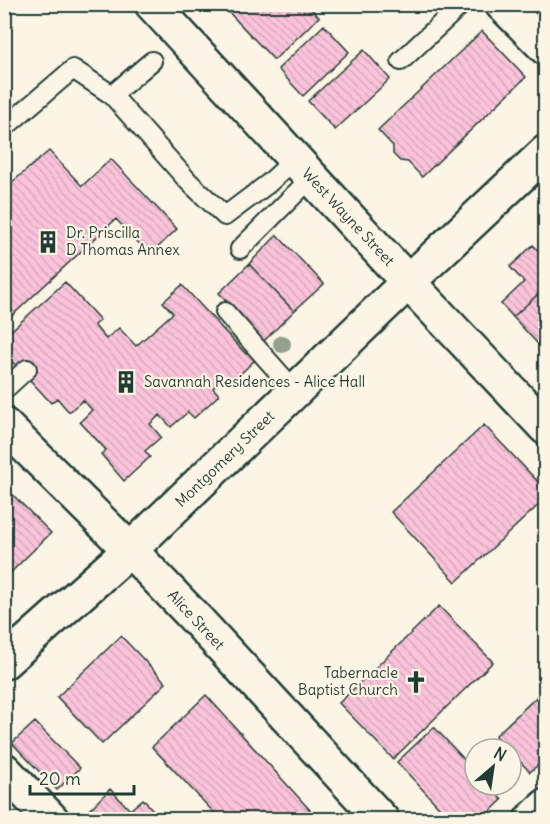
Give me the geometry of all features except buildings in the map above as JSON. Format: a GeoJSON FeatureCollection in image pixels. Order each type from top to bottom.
{"type":"FeatureCollection","features":[{"type":"Feature","properties":{"kind":"street","name":"West Wayne Street"},"geometry":{"type":"LineString","coordinates":[[152,4],[546,428]]}},
{"type":"Feature","properties":{"kind":"street"},"geometry":{"type":"LineString","coordinates":[[502,4],[546,48]]}},
{"type":"Feature","properties":{"kind":"street","name":"Montgomery Street"},"geometry":{"type":"LineString","coordinates":[[4,662],[130,550],[546,152]]}},
{"type":"Feature","properties":{"kind":"street","name":"Alice Street"},"geometry":{"type":"LineString","coordinates":[[4,425],[130,550],[382,819]]}},
{"type":"Feature","properties":{"kind":"street"},"geometry":{"type":"LineString","coordinates":[[4,770],[52,819]]}},
{"type":"Feature","properties":{"kind":"street"},"geometry":{"type":"LineString","coordinates":[[531,819],[546,806]]}},
{"type":"Feature","properties":{"kind":"lane"},"geometry":{"type":"LineString","coordinates":[[401,61],[462,4]]}},
{"type":"Feature","properties":{"kind":"lane"},"geometry":{"type":"LineString","coordinates":[[112,95],[152,61]]}},
{"type":"Feature","properties":{"kind":"lane"},"geometry":{"type":"LineString","coordinates":[[4,128],[73,69],[112,95],[188,182],[225,216],[269,183],[303,168]]}},
{"type":"Feature","properties":{"kind":"lane"},"geometry":{"type":"LineString","coordinates":[[240,249],[303,168]]}},
{"type":"Feature","properties":{"kind":"lane"},"geometry":{"type":"LineString","coordinates":[[225,312],[295,391]]}},
{"type":"Feature","properties":{"kind":"lane"},"geometry":{"type":"LineString","coordinates":[[4,390],[27,369]]}},
{"type":"Feature","properties":{"kind":"place","name":"Dr. Priscilla D Thomas Annex"},"geometry":{"type":"Point","coordinates":[48,242]}},
{"type":"Feature","properties":{"kind":"place","name":"Savannah Residences - Alice Hall"},"geometry":{"type":"Point","coordinates":[126,382]}},
{"type":"Feature","properties":{"kind":"place","name":"Tabernacle Baptist Church"},"geometry":{"type":"Point","coordinates":[416,682]}}]}
